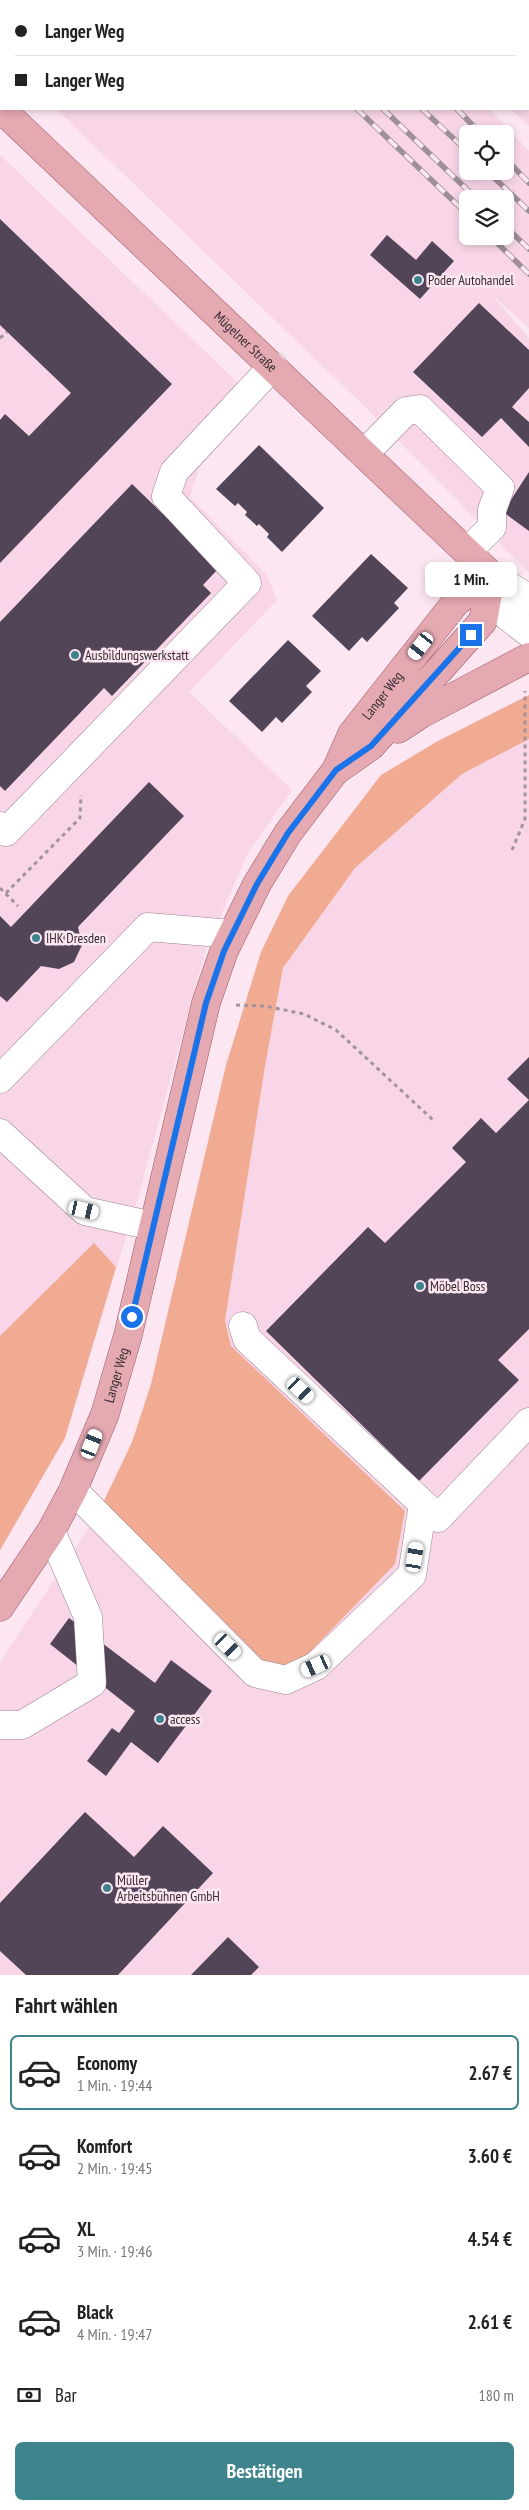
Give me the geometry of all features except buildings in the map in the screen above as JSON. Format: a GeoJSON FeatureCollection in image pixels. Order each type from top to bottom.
{"type":"FeatureCollection","features":[{"type":"Feature","properties":{"kind":"main road","name":"Mügelner Straße"},"geometry":{"type":"LineString","coordinates":[[2,110],[273,366],[491,576]]}},
{"type":"Feature","properties":{"kind":"main road","name":"Langer Weg"},"geometry":{"type":"LineString","coordinates":[[336,770],[371,746],[483,621],[491,576]]}},
{"type":"Feature","properties":{"kind":"main road","name":"Langer Weg"},"geometry":{"type":"LineString","coordinates":[[0,1608],[51,1530],[73,1490],[105,1414],[128,1335],[206,1003],[232,934],[257,884],[288,833],[336,770],[352,734],[456,602],[491,576]]}},
{"type":"Feature","properties":{"kind":"main road"},"geometry":{"type":"LineString","coordinates":[[371,746],[421,714],[529,658]]}},
{"type":"Feature","properties":{"kind":"street"},"geometry":{"type":"LineString","coordinates":[[0,826],[6,832],[246,583],[166,496],[174,472],[273,366]]}},
{"type":"Feature","properties":{"kind":"street"},"geometry":{"type":"LineString","coordinates":[[364,454],[406,411],[420,409],[500,488],[492,510],[492,527],[467,552]]}},
{"type":"Feature","properties":{"kind":"street"},"geometry":{"type":"LineString","coordinates":[[491,576],[520,593],[529,602]]}},
{"type":"Feature","properties":{"kind":"street"},"geometry":{"type":"LineString","coordinates":[[491,576],[506,615],[529,633]]}},
{"type":"Feature","properties":{"kind":"street"},"geometry":{"type":"LineString","coordinates":[[0,1080],[148,927],[232,934]]}},
{"type":"Feature","properties":{"kind":"street"},"geometry":{"type":"LineString","coordinates":[[0,1132],[84,1210],[153,1226]]}},
{"type":"Feature","properties":{"kind":"street"},"geometry":{"type":"LineString","coordinates":[[242,1326],[247,1339],[438,1518],[529,1422]]}},
{"type":"Feature","properties":{"kind":"street"},"geometry":{"type":"LineString","coordinates":[[73,1490],[255,1673],[286,1680],[316,1666],[412,1575],[423,1504]]}},
{"type":"Feature","properties":{"kind":"street"},"geometry":{"type":"LineString","coordinates":[[11,1725],[92,1682],[88,1617],[51,1530]]}},
{"type":"Feature","properties":{"kind":"path"},"geometry":{"type":"LineString","coordinates":[[0,338],[7,332]]}},
{"type":"Feature","properties":{"kind":"path"},"geometry":{"type":"LineString","coordinates":[[512,850],[525,819],[525,690]]}},
{"type":"Feature","properties":{"kind":"path"},"geometry":{"type":"LineString","coordinates":[[6,894],[80,818],[83,752]]}},
{"type":"Feature","properties":{"kind":"path"},"geometry":{"type":"LineString","coordinates":[[0,888],[18,906]]}},
{"type":"Feature","properties":{"kind":"path"},"geometry":{"type":"LineString","coordinates":[[206,1003],[265,1006],[304,1014],[336,1030],[433,1120]]}},
{"type":"Feature","properties":{"kind":"shaded area"},"geometry":{"type":"Polygon","coordinates":[[[57,110],[490,110],[504,125],[459,125],[459,180],[514,180],[514,135],[529,151],[529,328],[491,294],[529,338],[529,573],[365,407],[57,110]]]}},
{"type":"Feature","properties":{"kind":"shaded area"},"geometry":{"type":"Polygon","coordinates":[[[511,110],[529,110],[529,126],[511,110]]]}},
{"type":"Feature","properties":{"kind":"shaded area"},"geometry":{"type":"Polygon","coordinates":[[[0,155],[258,402],[199,468],[190,497],[267,575],[277,600],[189,692],[292,790],[248,853],[205,952],[141,1187],[65,1438],[0,1550],[0,155]]]}},
{"type":"Feature","properties":{"kind":"shaded area"},"geometry":{"type":"Polygon","coordinates":[[[529,695],[529,739],[462,774],[355,868],[283,968],[265,1066],[225,1321],[231,1346],[405,1511],[395,1564],[305,1657],[284,1666],[265,1663],[102,1505],[132,1442],[151,1384],[226,1065],[261,952],[288,896],[381,775],[438,741],[529,695]]]}},
{"type":"Feature","properties":{"kind":"shaded area"},"geometry":{"type":"Polygon","coordinates":[[[529,739],[529,1975],[0,1975],[0,1662],[225,1321],[265,1066],[283,968],[355,868],[462,774],[529,739]]]}},
{"type":"Feature","properties":{"kind":"shaded area"},"geometry":{"type":"Polygon","coordinates":[[[94,1243],[116,1267],[65,1438],[0,1550],[0,1336],[94,1243]]]}},
{"type":"Feature","properties":{"kind":"railway"},"geometry":{"type":"LineString","coordinates":[[358,110],[459,206]]}},
{"type":"Feature","properties":{"kind":"railway"},"geometry":{"type":"LineString","coordinates":[[384,110],[468,190]]}},
{"type":"Feature","properties":{"kind":"railway"},"geometry":{"type":"LineString","coordinates":[[423,110],[459,144]]}},
{"type":"Feature","properties":{"kind":"railway"},"geometry":{"type":"LineString","coordinates":[[458,110],[472,125]]}},
{"type":"Feature","properties":{"kind":"railway"},"geometry":{"type":"LineString","coordinates":[[514,167],[529,183]]}},
{"type":"Feature","properties":{"kind":"railway"},"geometry":{"type":"LineString","coordinates":[[496,180],[529,211]]}},
{"type":"Feature","properties":{"kind":"railway"},"geometry":{"type":"LineString","coordinates":[[514,235],[529,249]]}},
{"type":"Feature","properties":{"kind":"railway"},"geometry":{"type":"LineString","coordinates":[[499,245],[529,274]]}},
{"type":"Feature","properties":{"kind":"place","name":"Poder Autohandel"},"geometry":{"type":"Point","coordinates":[418,280]}},
{"type":"Feature","properties":{"kind":"place","name":"Ausbildungswerkstatt"},"geometry":{"type":"Point","coordinates":[75,655]}},
{"type":"Feature","properties":{"kind":"place","name":"IHK Dresden"},"geometry":{"type":"Point","coordinates":[36,938]}},
{"type":"Feature","properties":{"kind":"place","name":"Möbel Boss"},"geometry":{"type":"Point","coordinates":[420,1286]}},
{"type":"Feature","properties":{"kind":"place","name":"access"},"geometry":{"type":"Point","coordinates":[160,1719]}},
{"type":"Feature","properties":{"kind":"place","name":"Müller Arbeitsbühnen GmbH"},"geometry":{"type":"Point","coordinates":[107,1888]}},
{"type":"Feature","properties":{"kind":"route"},"geometry":{"type":"LineString","coordinates":[[132,1317],[206,1003],[224,951],[257,884],[288,833],[336,770],[371,746],[471,635]]}}]}
